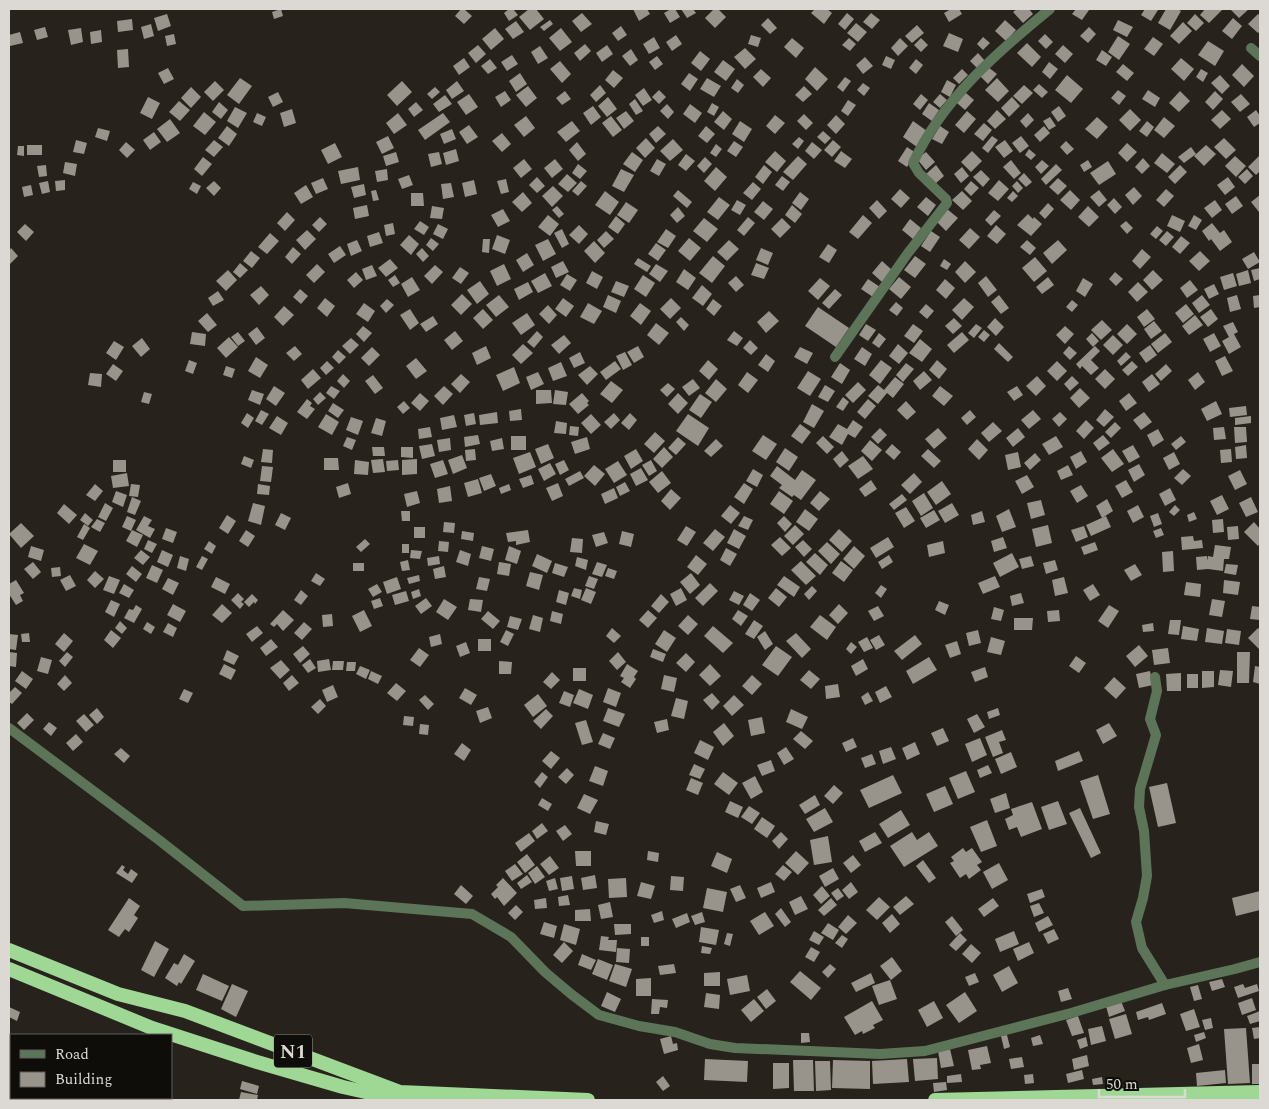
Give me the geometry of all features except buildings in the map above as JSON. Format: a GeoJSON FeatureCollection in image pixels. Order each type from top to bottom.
{"type":"FeatureCollection","features":[{"type":"Feature","properties":{"kind":"highway","name":"N1"},"geometry":{"type":"LineString","coordinates":[[9,950],[118,994],[185,1011],[400,1092],[588,1100]]}},
{"type":"Feature","properties":{"kind":"highway","name":"N1"},"geometry":{"type":"LineString","coordinates":[[9,969],[149,1032]]}},
{"type":"Feature","properties":{"kind":"highway","name":"N1"},"geometry":{"type":"LineString","coordinates":[[172,1038],[343,1087],[401,1100]]}},
{"type":"Feature","properties":{"kind":"highway"},"geometry":{"type":"LineString","coordinates":[[935,1100],[1260,1092]]}},
{"type":"Feature","properties":{"kind":"street"},"geometry":{"type":"LineString","coordinates":[[835,357],[908,253],[947,204],[946,199],[919,172],[913,163],[938,119],[967,84],[998,53],[1050,9]]}},
{"type":"Feature","properties":{"kind":"street"},"geometry":{"type":"LineString","coordinates":[[1251,48],[1260,56]]}},
{"type":"Feature","properties":{"kind":"street"},"geometry":{"type":"LineString","coordinates":[[1155,678],[1157,691],[1150,719],[1156,735],[1140,789],[1139,807],[1144,831],[1147,876],[1136,922],[1142,948],[1166,985]]}},
{"type":"Feature","properties":{"kind":"street"},"geometry":{"type":"LineString","coordinates":[[9,728],[159,840],[243,906],[344,903],[472,914],[511,936],[545,972],[599,1015],[639,1026],[675,1032],[710,1044],[735,1048],[880,1054],[924,1051],[1071,1013],[1166,985],[1260,962]]}}]}
